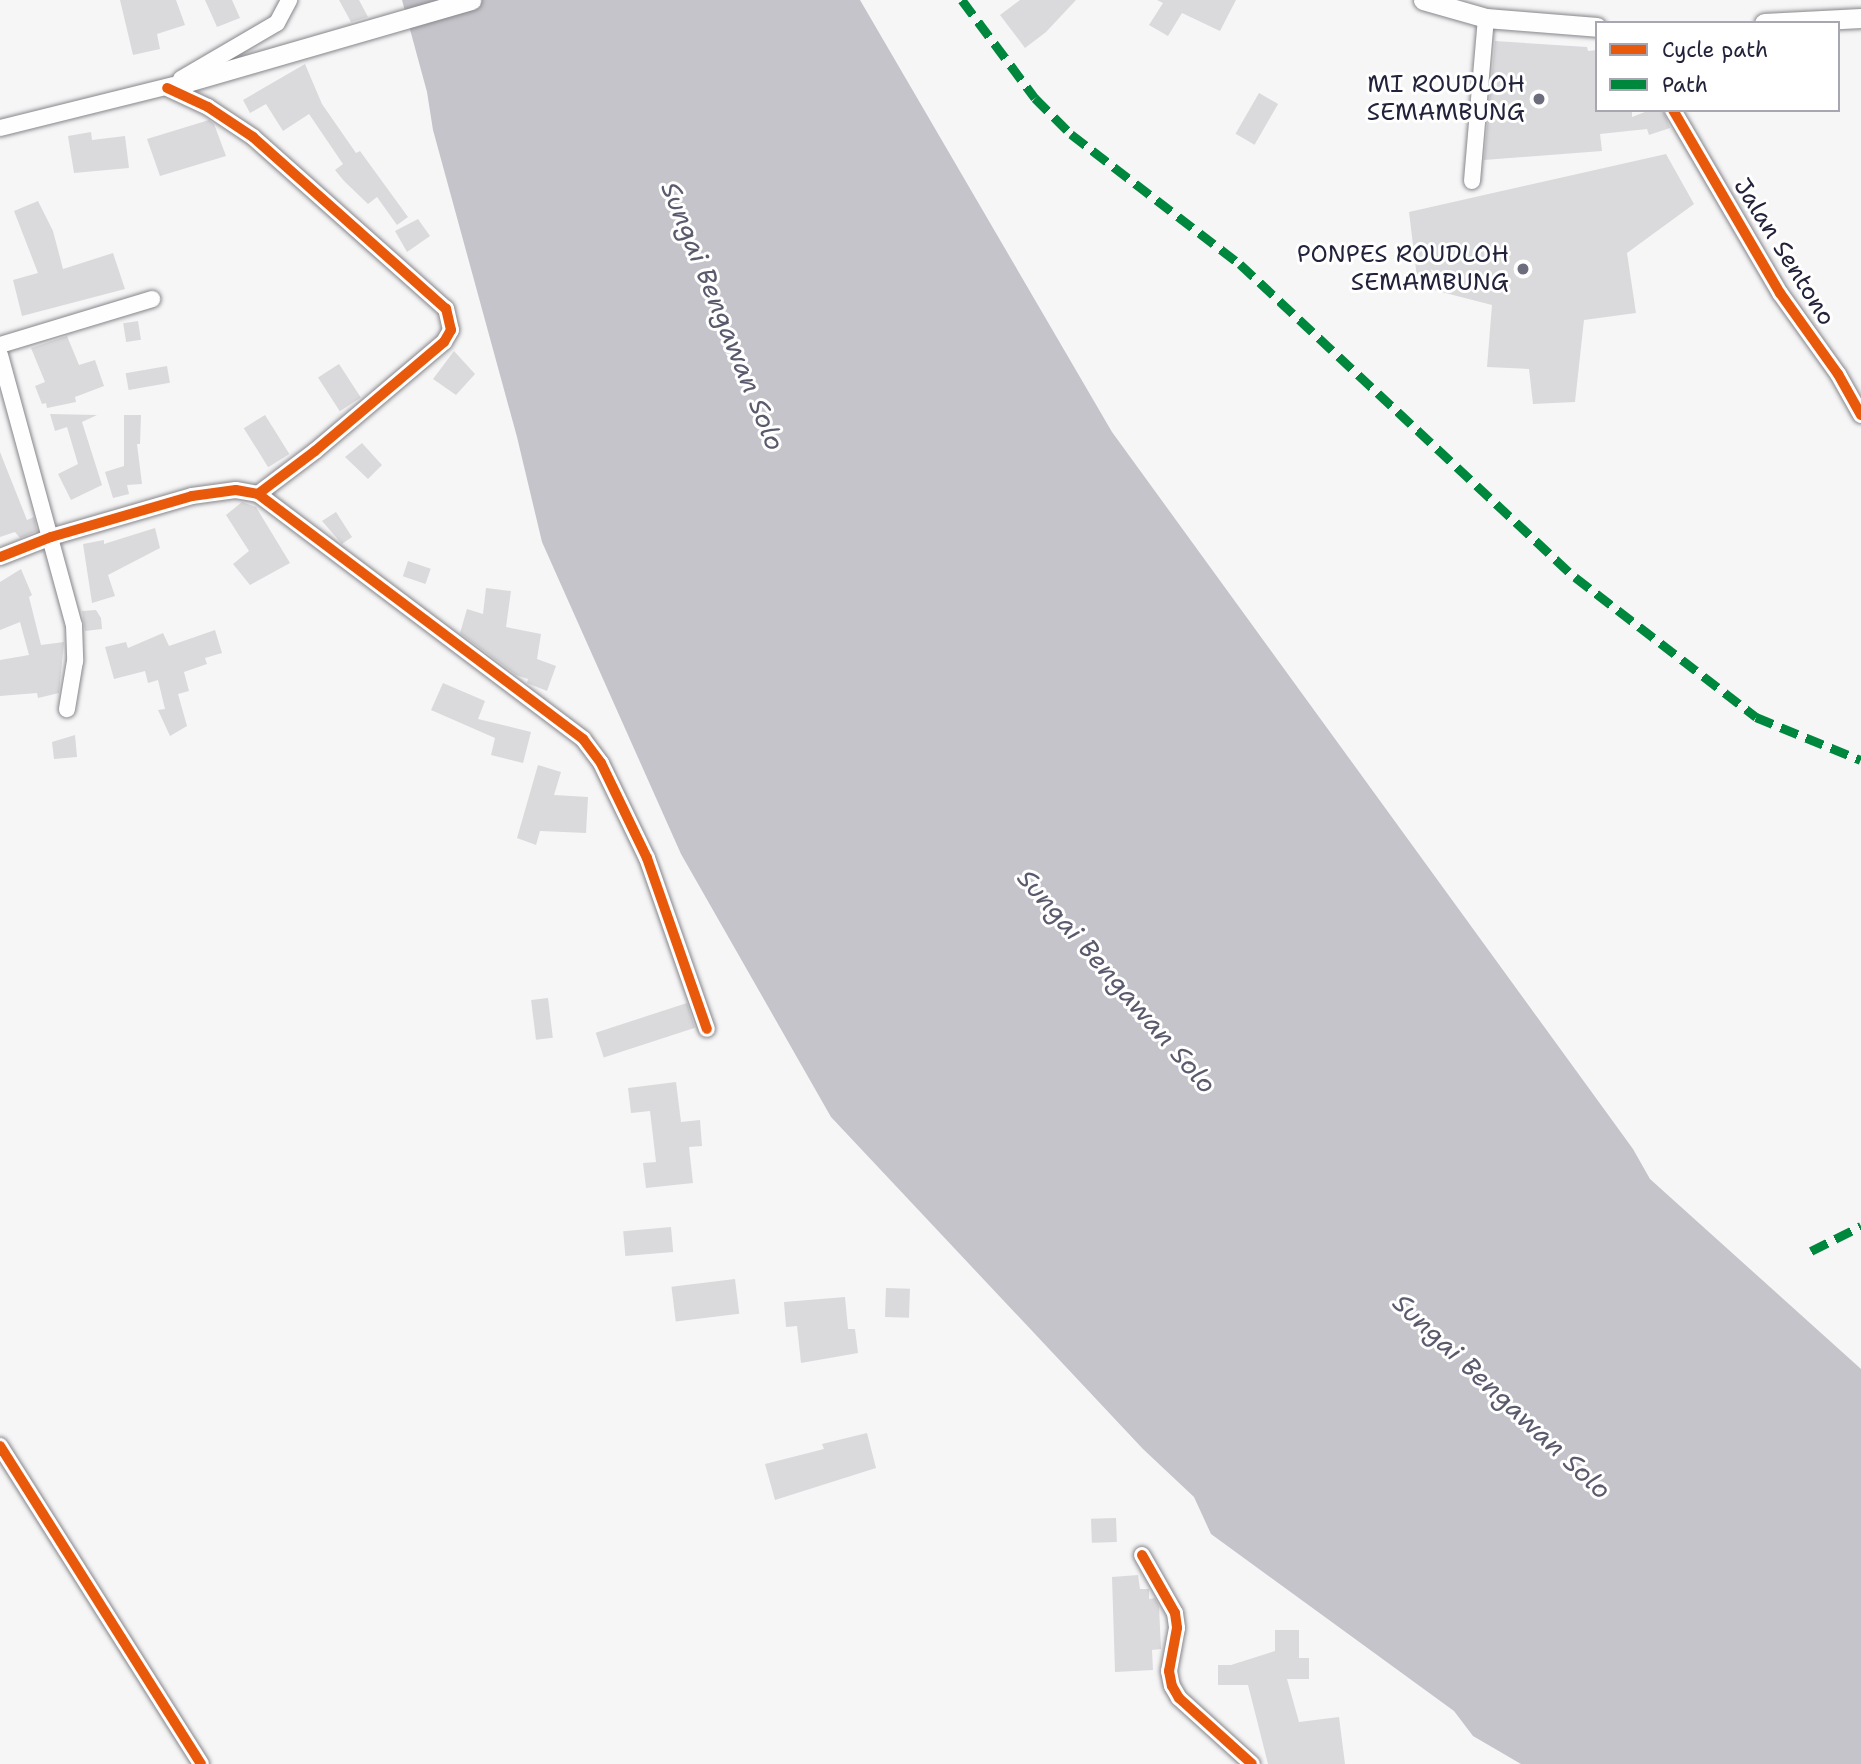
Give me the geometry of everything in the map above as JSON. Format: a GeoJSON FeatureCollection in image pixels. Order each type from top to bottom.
{"type":"FeatureCollection","features":[{"type":"Feature","properties":{"kind":"street"},"geometry":{"type":"LineString","coordinates":[[175,85],[276,23],[289,0]]}},
{"type":"Feature","properties":{"kind":"street"},"geometry":{"type":"LineString","coordinates":[[0,128],[175,85],[471,0]]}},
{"type":"Feature","properties":{"kind":"street"},"geometry":{"type":"LineString","coordinates":[[1423,0],[1486,18],[1595,27]]}},
{"type":"Feature","properties":{"kind":"street"},"geometry":{"type":"LineString","coordinates":[[1472,181],[1486,18]]}},
{"type":"Feature","properties":{"kind":"street"},"geometry":{"type":"LineString","coordinates":[[1803,21],[1861,18]]}},
{"type":"Feature","properties":{"kind":"street"},"geometry":{"type":"LineString","coordinates":[[175,85],[253,137],[409,275],[446,309],[450,318],[451,330],[444,342],[315,451],[258,494]]}},
{"type":"Feature","properties":{"kind":"street","name":"Jalan Sentono"},"geometry":{"type":"LineString","coordinates":[[1674,112],[1780,293],[1838,374],[1861,415]]}},
{"type":"Feature","properties":{"kind":"street"},"geometry":{"type":"LineString","coordinates":[[0,345],[152,299]]}},
{"type":"Feature","properties":{"kind":"street"},"geometry":{"type":"LineString","coordinates":[[0,355],[74,625],[75,661],[67,709]]}},
{"type":"Feature","properties":{"kind":"street"},"geometry":{"type":"LineString","coordinates":[[0,557],[51,537],[192,496],[236,490],[258,494],[583,739],[601,763],[647,858],[707,1029]]}},
{"type":"Feature","properties":{"kind":"street"},"geometry":{"type":"LineString","coordinates":[[0,1446],[201,1764]]}},
{"type":"Feature","properties":{"kind":"street"},"geometry":{"type":"LineString","coordinates":[[1142,1555],[1175,1613],[1177,1628],[1169,1671],[1172,1686],[1179,1698],[1252,1764]]}},
{"type":"Feature","properties":{"kind":"water","name":"Sungai Bengawan Solo"},"geometry":{"type":"Polygon","coordinates":[[[402,0],[860,0],[1112,432],[1633,1149],[1650,1179],[1861,1369],[1861,1764],[1521,1764],[1473,1736],[1454,1711],[1211,1534],[1194,1497],[1143,1449],[831,1117],[681,854],[542,542],[517,437],[433,130],[427,92],[402,0]]]}},
{"type":"Feature","properties":{"kind":"building"},"geometry":{"type":"Polygon","coordinates":[[[120,0],[176,0],[185,25],[157,34],[160,49],[133,55],[120,0]]]}},
{"type":"Feature","properties":{"kind":"building"},"geometry":{"type":"Polygon","coordinates":[[[205,0],[232,0],[240,18],[217,27],[205,0]]]}},
{"type":"Feature","properties":{"kind":"building"},"geometry":{"type":"Polygon","coordinates":[[[339,0],[359,0],[368,17],[351,22],[339,0]]]}},
{"type":"Feature","properties":{"kind":"building"},"geometry":{"type":"Polygon","coordinates":[[[1020,0],[1076,0],[1046,32],[1025,48],[1000,15],[1020,0]]]}},
{"type":"Feature","properties":{"kind":"building"},"geometry":{"type":"Polygon","coordinates":[[[1157,0],[1236,0],[1220,31],[1182,13],[1168,36],[1149,25],[1163,3],[1157,0]]]}},
{"type":"Feature","properties":{"kind":"building","name":"MI ROUDLOH SEMAMBUNG"},"geometry":{"type":"Polygon","coordinates":[[[1495,41],[1587,47],[1588,51],[1595,50],[1595,112],[1632,112],[1632,117],[1645,112],[1664,112],[1670,128],[1649,135],[1647,129],[1600,134],[1602,151],[1484,160],[1495,41]]]}},
{"type":"Feature","properties":{"kind":"building"},"geometry":{"type":"Polygon","coordinates":[[[305,64],[322,104],[356,153],[360,151],[408,217],[397,225],[377,197],[368,204],[335,170],[343,164],[309,114],[283,131],[266,104],[250,113],[243,100],[305,64]]]}},
{"type":"Feature","properties":{"kind":"building"},"geometry":{"type":"Polygon","coordinates":[[[1259,93],[1278,104],[1255,145],[1236,134],[1259,93]]]}},
{"type":"Feature","properties":{"kind":"building"},"geometry":{"type":"Polygon","coordinates":[[[209,120],[214,124],[226,156],[160,176],[147,139],[209,120]]]}},
{"type":"Feature","properties":{"kind":"building"},"geometry":{"type":"Polygon","coordinates":[[[91,132],[92,140],[125,136],[129,168],[74,173],[68,136],[91,132]]]}},
{"type":"Feature","properties":{"kind":"building","name":"PONPES ROUDLOH SEMAMBUNG"},"geometry":{"type":"Polygon","coordinates":[[[1666,154],[1694,204],[1627,253],[1636,313],[1584,320],[1575,402],[1533,404],[1529,369],[1487,367],[1492,305],[1418,286],[1409,212],[1666,154]]]}},
{"type":"Feature","properties":{"kind":"building"},"geometry":{"type":"Polygon","coordinates":[[[38,201],[53,231],[63,269],[113,253],[125,289],[22,316],[13,280],[38,273],[14,211],[38,201]]]}},
{"type":"Feature","properties":{"kind":"building"},"geometry":{"type":"Polygon","coordinates":[[[418,219],[430,236],[407,252],[395,231],[418,219]]]}},
{"type":"Feature","properties":{"kind":"building"},"geometry":{"type":"Polygon","coordinates":[[[138,321],[141,340],[126,342],[123,323],[138,321]]]}},
{"type":"Feature","properties":{"kind":"building"},"geometry":{"type":"Polygon","coordinates":[[[67,336],[79,365],[95,360],[104,386],[75,397],[76,402],[47,408],[46,403],[42,404],[35,386],[45,382],[31,348],[67,336]]]}},
{"type":"Feature","properties":{"kind":"building"},"geometry":{"type":"Polygon","coordinates":[[[454,351],[475,374],[456,395],[433,379],[454,351]]]}},
{"type":"Feature","properties":{"kind":"building"},"geometry":{"type":"Polygon","coordinates":[[[339,364],[361,398],[340,411],[318,378],[339,364]]]}},
{"type":"Feature","properties":{"kind":"building"},"geometry":{"type":"Polygon","coordinates":[[[167,366],[170,383],[129,390],[126,373],[167,366]]]}},
{"type":"Feature","properties":{"kind":"building"},"geometry":{"type":"Polygon","coordinates":[[[50,414],[97,415],[82,422],[102,485],[71,500],[58,474],[78,464],[67,427],[55,431],[50,414]]]}},
{"type":"Feature","properties":{"kind":"building"},"geometry":{"type":"Polygon","coordinates":[[[124,415],[141,415],[140,444],[137,444],[142,484],[127,485],[129,494],[113,498],[105,472],[124,466],[124,415]]]}},
{"type":"Feature","properties":{"kind":"building"},"geometry":{"type":"Polygon","coordinates":[[[265,415],[289,454],[268,467],[244,428],[265,415]]]}},
{"type":"Feature","properties":{"kind":"building"},"geometry":{"type":"Polygon","coordinates":[[[362,443],[382,465],[368,479],[345,457],[362,443]]]}},
{"type":"Feature","properties":{"kind":"building"},"geometry":{"type":"Polygon","coordinates":[[[0,452],[27,520],[34,517],[37,531],[20,538],[15,532],[0,537],[0,452]]]}},
{"type":"Feature","properties":{"kind":"building"},"geometry":{"type":"Polygon","coordinates":[[[242,502],[256,507],[290,563],[250,585],[233,564],[249,551],[226,515],[242,502]]]}},
{"type":"Feature","properties":{"kind":"building"},"geometry":{"type":"Polygon","coordinates":[[[336,512],[352,537],[342,544],[322,521],[336,512]]]}},
{"type":"Feature","properties":{"kind":"building"},"geometry":{"type":"Polygon","coordinates":[[[155,528],[160,548],[108,575],[115,596],[92,603],[83,544],[104,540],[104,544],[155,528]]]}},
{"type":"Feature","properties":{"kind":"building"},"geometry":{"type":"Polygon","coordinates":[[[408,561],[431,569],[425,584],[403,576],[408,561]]]}},
{"type":"Feature","properties":{"kind":"building"},"geometry":{"type":"Polygon","coordinates":[[[21,569],[32,595],[29,597],[41,645],[64,642],[59,693],[38,698],[37,693],[0,696],[0,660],[29,655],[20,622],[0,630],[0,582],[21,569]]]}},
{"type":"Feature","properties":{"kind":"building"},"geometry":{"type":"Polygon","coordinates":[[[486,588],[511,591],[506,627],[541,634],[537,659],[556,666],[547,691],[527,683],[528,679],[516,675],[460,633],[467,609],[483,614],[486,588]]]}},
{"type":"Feature","properties":{"kind":"building"},"geometry":{"type":"Polygon","coordinates":[[[96,610],[101,618],[102,629],[85,631],[82,611],[96,610]]]}},
{"type":"Feature","properties":{"kind":"building"},"geometry":{"type":"Polygon","coordinates":[[[215,630],[222,653],[205,658],[207,664],[184,672],[189,691],[178,694],[187,726],[170,736],[158,710],[165,709],[158,680],[148,683],[145,671],[114,679],[105,647],[126,642],[128,648],[163,633],[169,646],[215,630]]]}},
{"type":"Feature","properties":{"kind":"building"},"geometry":{"type":"Polygon","coordinates":[[[443,683],[485,701],[478,719],[531,732],[523,763],[491,755],[495,738],[431,710],[443,683]]]}},
{"type":"Feature","properties":{"kind":"building"},"geometry":{"type":"Polygon","coordinates":[[[75,735],[77,757],[54,759],[52,742],[75,735]]]}},
{"type":"Feature","properties":{"kind":"building"},"geometry":{"type":"Polygon","coordinates":[[[538,765],[561,772],[554,795],[588,797],[586,833],[540,831],[536,845],[517,838],[538,765]]]}},
{"type":"Feature","properties":{"kind":"building"},"geometry":{"type":"Polygon","coordinates":[[[548,998],[553,1038],[536,1040],[531,1000],[548,998]]]}},
{"type":"Feature","properties":{"kind":"building"},"geometry":{"type":"Polygon","coordinates":[[[687,1003],[695,1028],[604,1057],[596,1033],[687,1003]]]}},
{"type":"Feature","properties":{"kind":"building"},"geometry":{"type":"Polygon","coordinates":[[[676,1082],[681,1122],[700,1120],[702,1146],[689,1147],[693,1183],[646,1188],[643,1163],[656,1162],[650,1111],[631,1113],[628,1088],[676,1082]]]}},
{"type":"Feature","properties":{"kind":"building"},"geometry":{"type":"Polygon","coordinates":[[[671,1227],[673,1252],[625,1256],[623,1231],[671,1227]]]}},
{"type":"Feature","properties":{"kind":"building"},"geometry":{"type":"Polygon","coordinates":[[[735,1279],[739,1314],[676,1322],[671,1287],[735,1279]]]}},
{"type":"Feature","properties":{"kind":"building"},"geometry":{"type":"Polygon","coordinates":[[[886,1288],[910,1289],[909,1318],[885,1317],[886,1288]]]}},
{"type":"Feature","properties":{"kind":"building"},"geometry":{"type":"Polygon","coordinates":[[[845,1297],[848,1329],[855,1329],[858,1353],[801,1363],[797,1326],[786,1327],[784,1302],[845,1297]]]}},
{"type":"Feature","properties":{"kind":"building"},"geometry":{"type":"Polygon","coordinates":[[[867,1433],[876,1468],[775,1500],[765,1464],[824,1449],[822,1444],[867,1433]]]}},
{"type":"Feature","properties":{"kind":"building"},"geometry":{"type":"Polygon","coordinates":[[[1116,1518],[1117,1542],[1092,1543],[1091,1519],[1116,1518]]]}},
{"type":"Feature","properties":{"kind":"building"},"geometry":{"type":"Polygon","coordinates":[[[1138,1575],[1140,1589],[1149,1589],[1149,1599],[1155,1598],[1159,1606],[1161,1649],[1152,1650],[1153,1670],[1115,1672],[1112,1577],[1138,1575]]]}},
{"type":"Feature","properties":{"kind":"building"},"geometry":{"type":"Polygon","coordinates":[[[1275,1630],[1299,1630],[1299,1658],[1309,1658],[1309,1679],[1287,1679],[1299,1722],[1339,1717],[1345,1764],[1268,1764],[1248,1685],[1218,1685],[1218,1665],[1231,1665],[1275,1651],[1275,1630]]]}},
{"type":"Feature","properties":{"kind":"marked path"},"geometry":{"type":"LineString","coordinates":[[962,0],[1035,98],[1071,134],[1240,264],[1575,577],[1756,717],[1861,760]]}},
{"type":"Feature","properties":{"kind":"marked path"},"geometry":{"type":"LineString","coordinates":[[1811,1251],[1861,1226]]}},
{"type":"Feature","properties":{"kind":"cycle path"},"geometry":{"type":"LineString","coordinates":[[0,557],[51,537],[192,496],[236,490],[258,494],[315,451],[444,342],[451,330],[446,309],[253,137],[208,107],[167,88]]}},
{"type":"Feature","properties":{"kind":"cycle path"},"geometry":{"type":"LineString","coordinates":[[1674,112],[1780,293],[1838,374],[1861,415]]}},
{"type":"Feature","properties":{"kind":"cycle path"},"geometry":{"type":"LineString","coordinates":[[258,494],[583,739],[601,763],[647,858],[707,1029]]}},
{"type":"Feature","properties":{"kind":"cycle path"},"geometry":{"type":"LineString","coordinates":[[0,1446],[201,1764]]}},
{"type":"Feature","properties":{"kind":"cycle path"},"geometry":{"type":"LineString","coordinates":[[1142,1555],[1175,1613],[1177,1628],[1169,1671],[1172,1686],[1179,1698],[1252,1764]]}},
{"type":"Feature","properties":{"kind":"place","name":"MI ROUDLOH SEMAMBUNG"},"geometry":{"type":"Point","coordinates":[1539,99]}},
{"type":"Feature","properties":{"kind":"place","name":"PONPES ROUDLOH SEMAMBUNG"},"geometry":{"type":"Point","coordinates":[1523,269]}}]}
